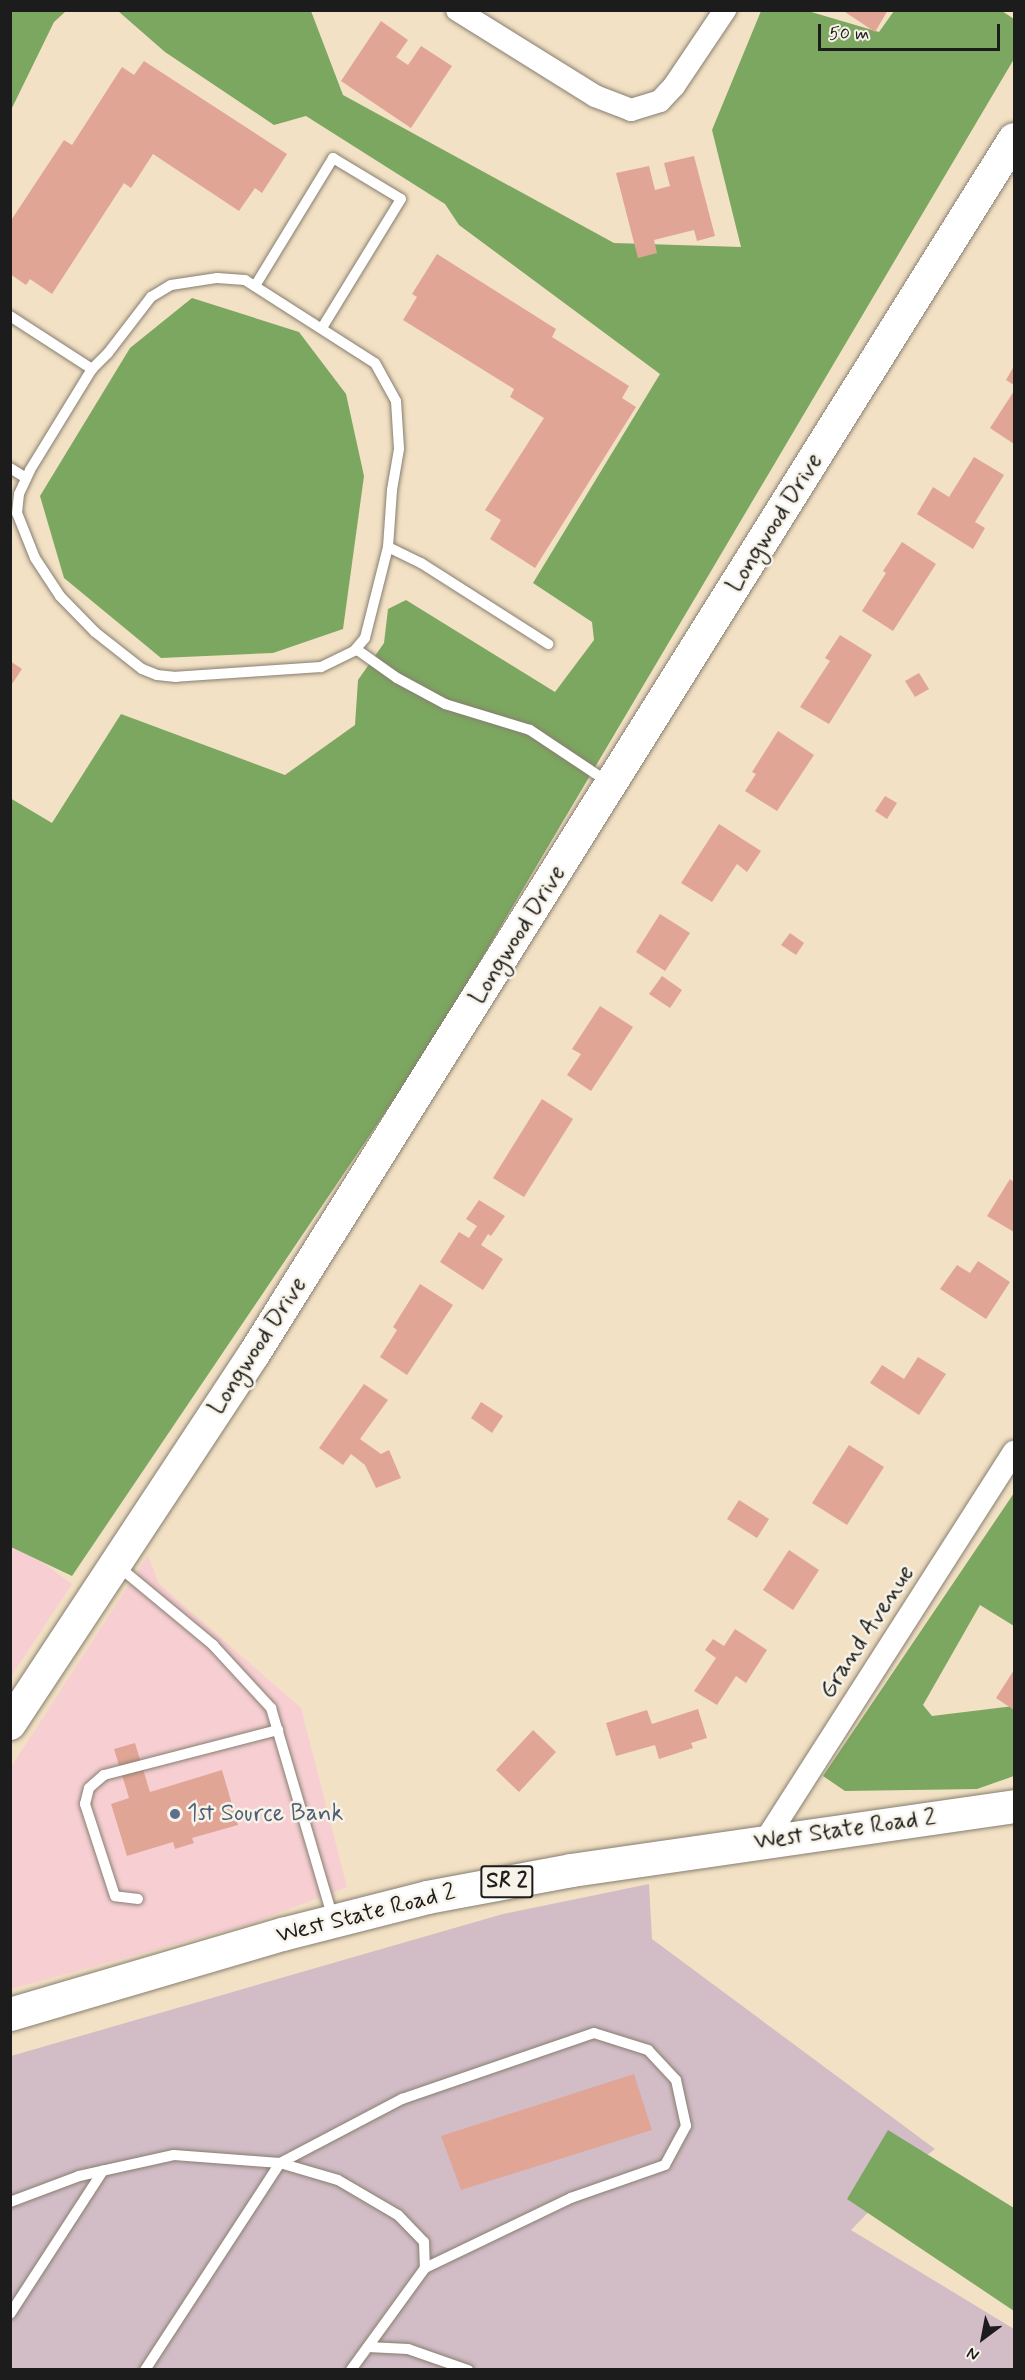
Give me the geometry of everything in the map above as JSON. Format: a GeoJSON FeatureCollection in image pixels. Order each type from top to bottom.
{"type":"FeatureCollection","features":[{"type":"Feature","properties":{"kind":"main road","name":"Longwood Drive"},"geometry":{"type":"LineString","coordinates":[[10,1724],[254,1354],[1014,139]]}},
{"type":"Feature","properties":{"kind":"main road","name":"West State Road 2"},"geometry":{"type":"LineString","coordinates":[[10,2014],[428,1896],[571,1870],[765,1840],[1014,1806]]}},
{"type":"Feature","properties":{"kind":"street"},"geometry":{"type":"LineString","coordinates":[[457,10],[595,96],[631,110],[660,101],[674,86],[725,10]]}},
{"type":"Feature","properties":{"kind":"street","name":"Grand Avenue"},"geometry":{"type":"LineString","coordinates":[[765,1840],[1014,1452]]}},
{"type":"Feature","properties":{"kind":"lane"},"geometry":{"type":"LineString","coordinates":[[255,286],[333,158],[391,193],[400,199],[322,328]]}},
{"type":"Feature","properties":{"kind":"lane"},"geometry":{"type":"LineString","coordinates":[[217,278],[245,280],[255,286],[375,363],[396,401],[399,448],[388,547],[365,638],[356,648],[321,667],[176,677],[157,675],[142,669],[88,624],[60,596],[34,558],[17,513],[19,494],[26,478],[92,369],[108,353],[151,297],[171,285],[217,278]]}},
{"type":"Feature","properties":{"kind":"lane"},"geometry":{"type":"LineString","coordinates":[[10,316],[92,369]]}},
{"type":"Feature","properties":{"kind":"lane"},"geometry":{"type":"LineString","coordinates":[[10,468],[26,478]]}},
{"type":"Feature","properties":{"kind":"lane"},"geometry":{"type":"LineString","coordinates":[[388,547],[422,563],[548,644]]}},
{"type":"Feature","properties":{"kind":"lane"},"geometry":{"type":"LineString","coordinates":[[356,648],[397,678],[445,704],[530,730],[612,784]]}},
{"type":"Feature","properties":{"kind":"lane"},"geometry":{"type":"LineString","coordinates":[[116,1564],[213,1645],[272,1708],[334,1921]]}},
{"type":"Feature","properties":{"kind":"lane"},"geometry":{"type":"LineString","coordinates":[[138,1899],[115,1896],[85,1804],[89,1788],[104,1775],[278,1730]]}},
{"type":"Feature","properties":{"kind":"lane"},"geometry":{"type":"LineString","coordinates":[[145,2370],[280,2163],[402,2099],[594,2033],[648,2050],[676,2080],[686,2126],[665,2165],[571,2198],[425,2268],[351,2370]]}},
{"type":"Feature","properties":{"kind":"lane"},"geometry":{"type":"LineString","coordinates":[[10,2202],[79,2176],[174,2155],[280,2163],[338,2180],[398,2216],[424,2242],[425,2268]]}},
{"type":"Feature","properties":{"kind":"lane"},"geometry":{"type":"LineString","coordinates":[[10,2314],[103,2170]]}},
{"type":"Feature","properties":{"kind":"lane"},"geometry":{"type":"LineString","coordinates":[[368,2347],[408,2349],[466,2369]]}},
{"type":"Feature","properties":{"kind":"shaded area"},"geometry":{"type":"Polygon","coordinates":[[[11,1539],[72,1584],[11,1677],[11,1539]]]}},
{"type":"Feature","properties":{"kind":"shaded area"},"geometry":{"type":"Polygon","coordinates":[[[148,1555],[159,1584],[301,1708],[347,1887],[250,1924],[11,1989],[11,1767],[148,1555]]]}},
{"type":"Feature","properties":{"kind":"shaded area"},"geometry":{"type":"Polygon","coordinates":[[[649,1884],[652,1939],[935,2149],[914,2165],[851,2230],[1014,2329],[1014,2370],[11,2370],[11,2056],[503,1914],[649,1884]]]}},
{"type":"Feature","properties":{"kind":"green space"},"geometry":{"type":"Polygon","coordinates":[[[11,10],[66,11],[54,22],[11,110],[11,10]]]}},
{"type":"Feature","properties":{"kind":"green space"},"geometry":{"type":"Polygon","coordinates":[[[118,11],[311,11],[343,95],[614,243],[741,247],[712,130],[761,11],[808,11],[879,32],[894,11],[1002,11],[1014,19],[1014,59],[430,1046],[72,1576],[11,1547],[10,798],[52,823],[121,714],[285,775],[355,725],[358,680],[384,643],[388,609],[406,600],[555,692],[594,640],[592,622],[533,583],[660,374],[459,225],[445,204],[306,116],[274,125],[165,52],[118,11]]]}},
{"type":"Feature","properties":{"kind":"green space"},"geometry":{"type":"Polygon","coordinates":[[[192,298],[299,332],[346,394],[364,476],[343,629],[273,653],[161,658],[64,578],[40,496],[130,348],[192,298]]]}},
{"type":"Feature","properties":{"kind":"green space"},"geometry":{"type":"Polygon","coordinates":[[[1014,1493],[1014,1626],[980,1605],[923,1705],[932,1716],[1014,1706],[1014,1776],[977,1789],[845,1791],[823,1776],[1014,1493]]]}},
{"type":"Feature","properties":{"kind":"green space"},"geometry":{"type":"Polygon","coordinates":[[[888,2130],[1014,2208],[1014,2311],[847,2199],[888,2130]]]}},
{"type":"Feature","properties":{"kind":"building"},"geometry":{"type":"Polygon","coordinates":[[[842,10],[888,10],[875,32],[842,10]]]}},
{"type":"Feature","properties":{"kind":"building"},"geometry":{"type":"Polygon","coordinates":[[[381,21],[408,40],[396,57],[408,65],[421,46],[452,66],[411,128],[341,81],[381,21]]]}},
{"type":"Feature","properties":{"kind":"building"},"geometry":{"type":"Polygon","coordinates":[[[144,61],[287,154],[262,193],[255,188],[239,211],[153,154],[131,188],[124,183],[52,294],[30,279],[26,285],[10,274],[10,222],[64,140],[72,145],[122,67],[134,75],[144,61]]]}},
{"type":"Feature","properties":{"kind":"building"},"geometry":{"type":"Polygon","coordinates":[[[694,156],[715,236],[697,241],[694,230],[654,240],[657,253],[638,258],[616,173],[649,166],[655,190],[670,186],[664,163],[694,156]]]}},
{"type":"Feature","properties":{"kind":"building"},"geometry":{"type":"Polygon","coordinates":[[[437,254],[556,329],[552,337],[629,386],[622,398],[636,407],[535,568],[490,539],[501,520],[485,510],[544,418],[510,397],[514,389],[403,320],[417,297],[412,294],[437,254]]]}},
{"type":"Feature","properties":{"kind":"building"},"geometry":{"type":"Polygon","coordinates":[[[1014,366],[1014,385],[1006,380],[1014,366]]]}},
{"type":"Feature","properties":{"kind":"building"},"geometry":{"type":"Polygon","coordinates":[[[1014,391],[1014,444],[990,428],[1014,391]]]}},
{"type":"Feature","properties":{"kind":"building"},"geometry":{"type":"Polygon","coordinates":[[[974,457],[1004,475],[975,522],[985,528],[973,549],[917,514],[933,487],[949,497],[974,457]]]}},
{"type":"Feature","properties":{"kind":"building"},"geometry":{"type":"Polygon","coordinates":[[[902,542],[936,564],[893,631],[862,611],[886,573],[883,571],[902,542]]]}},
{"type":"Feature","properties":{"kind":"building"},"geometry":{"type":"Polygon","coordinates":[[[840,635],[872,655],[829,724],[800,707],[830,661],[825,658],[840,635]]]}},
{"type":"Feature","properties":{"kind":"building"},"geometry":{"type":"Polygon","coordinates":[[[10,661],[22,669],[10,687],[10,661]]]}},
{"type":"Feature","properties":{"kind":"building"},"geometry":{"type":"Polygon","coordinates":[[[919,673],[929,689],[915,697],[905,681],[919,673]]]}},
{"type":"Feature","properties":{"kind":"building"},"geometry":{"type":"Polygon","coordinates":[[[778,731],[814,755],[777,811],[745,791],[756,774],[752,772],[778,731]]]}},
{"type":"Feature","properties":{"kind":"building"},"geometry":{"type":"Polygon","coordinates":[[[885,796],[897,803],[887,819],[875,811],[885,796]]]}},
{"type":"Feature","properties":{"kind":"building"},"geometry":{"type":"Polygon","coordinates":[[[719,824],[761,851],[747,872],[737,864],[712,902],[681,883],[719,824]]]}},
{"type":"Feature","properties":{"kind":"building"},"geometry":{"type":"Polygon","coordinates":[[[660,914],[690,933],[665,971],[636,952],[660,914]]]}},
{"type":"Feature","properties":{"kind":"building"},"geometry":{"type":"Polygon","coordinates":[[[790,933],[804,943],[796,955],[781,945],[790,933]]]}},
{"type":"Feature","properties":{"kind":"building"},"geometry":{"type":"Polygon","coordinates":[[[662,976],[682,990],[670,1008],[649,994],[662,976]]]}},
{"type":"Feature","properties":{"kind":"building"},"geometry":{"type":"Polygon","coordinates":[[[600,1006],[633,1027],[591,1091],[567,1075],[581,1054],[572,1049],[600,1006]]]}},
{"type":"Feature","properties":{"kind":"building"},"geometry":{"type":"Polygon","coordinates":[[[542,1099],[573,1119],[524,1197],[493,1178],[542,1099]]]}},
{"type":"Feature","properties":{"kind":"building"},"geometry":{"type":"Polygon","coordinates":[[[1010,1179],[1014,1182],[1014,1232],[987,1216],[1010,1179]]]}},
{"type":"Feature","properties":{"kind":"building"},"geometry":{"type":"Polygon","coordinates":[[[479,1200],[505,1216],[491,1236],[488,1234],[481,1245],[503,1259],[483,1290],[440,1262],[459,1232],[469,1238],[477,1226],[466,1219],[479,1200]]]}},
{"type":"Feature","properties":{"kind":"building"},"geometry":{"type":"Polygon","coordinates":[[[978,1261],[1010,1282],[986,1319],[940,1289],[957,1265],[970,1273],[978,1261]]]}},
{"type":"Feature","properties":{"kind":"building"},"geometry":{"type":"Polygon","coordinates":[[[420,1284],[453,1305],[407,1375],[380,1357],[397,1330],[393,1327],[420,1284]]]}},
{"type":"Feature","properties":{"kind":"building"},"geometry":{"type":"Polygon","coordinates":[[[918,1357],[946,1374],[919,1415],[870,1383],[882,1365],[904,1379],[918,1357]]]}},
{"type":"Feature","properties":{"kind":"building"},"geometry":{"type":"Polygon","coordinates":[[[364,1384],[388,1400],[360,1439],[381,1454],[389,1450],[401,1478],[376,1488],[365,1465],[351,1454],[343,1465],[319,1448],[364,1384]]]}},
{"type":"Feature","properties":{"kind":"building"},"geometry":{"type":"Polygon","coordinates":[[[481,1402],[503,1416],[492,1433],[471,1418],[481,1402]]]}},
{"type":"Feature","properties":{"kind":"building"},"geometry":{"type":"Polygon","coordinates":[[[849,1445],[884,1467],[847,1525],[812,1503],[849,1445]]]}},
{"type":"Feature","properties":{"kind":"building"},"geometry":{"type":"Polygon","coordinates":[[[739,1500],[769,1519],[757,1538],[727,1519],[739,1500]]]}},
{"type":"Feature","properties":{"kind":"building"},"geometry":{"type":"Polygon","coordinates":[[[789,1550],[819,1570],[793,1610],[763,1590],[789,1550]]]}},
{"type":"Feature","properties":{"kind":"building"},"geometry":{"type":"Polygon","coordinates":[[[735,1629],[767,1650],[746,1683],[736,1676],[717,1705],[694,1691],[716,1658],[705,1650],[713,1639],[724,1646],[735,1629]]]}},
{"type":"Feature","properties":{"kind":"building"},"geometry":{"type":"Polygon","coordinates":[[[1014,1670],[1014,1710],[996,1698],[1014,1670]]]}},
{"type":"Feature","properties":{"kind":"building"},"geometry":{"type":"Polygon","coordinates":[[[698,1709],[707,1738],[691,1743],[693,1748],[659,1759],[655,1745],[616,1756],[606,1723],[647,1710],[652,1724],[698,1709]]]}},
{"type":"Feature","properties":{"kind":"building"},"geometry":{"type":"Polygon","coordinates":[[[533,1730],[556,1752],[519,1792],[496,1770],[533,1730]]]}},
{"type":"Feature","properties":{"kind":"building","name":"1st Source Bank"},"geometry":{"type":"Polygon","coordinates":[[[135,1743],[150,1792],[222,1770],[238,1825],[192,1838],[194,1843],[175,1849],[173,1842],[127,1856],[111,1804],[129,1798],[114,1749],[135,1743]]]}},
{"type":"Feature","properties":{"kind":"building"},"geometry":{"type":"Polygon","coordinates":[[[634,2074],[652,2130],[461,2190],[441,2136],[634,2074]]]}},
{"type":"Feature","properties":{"kind":"place","name":"1st Source Bank"},"geometry":{"type":"Point","coordinates":[175,1814]}}]}
